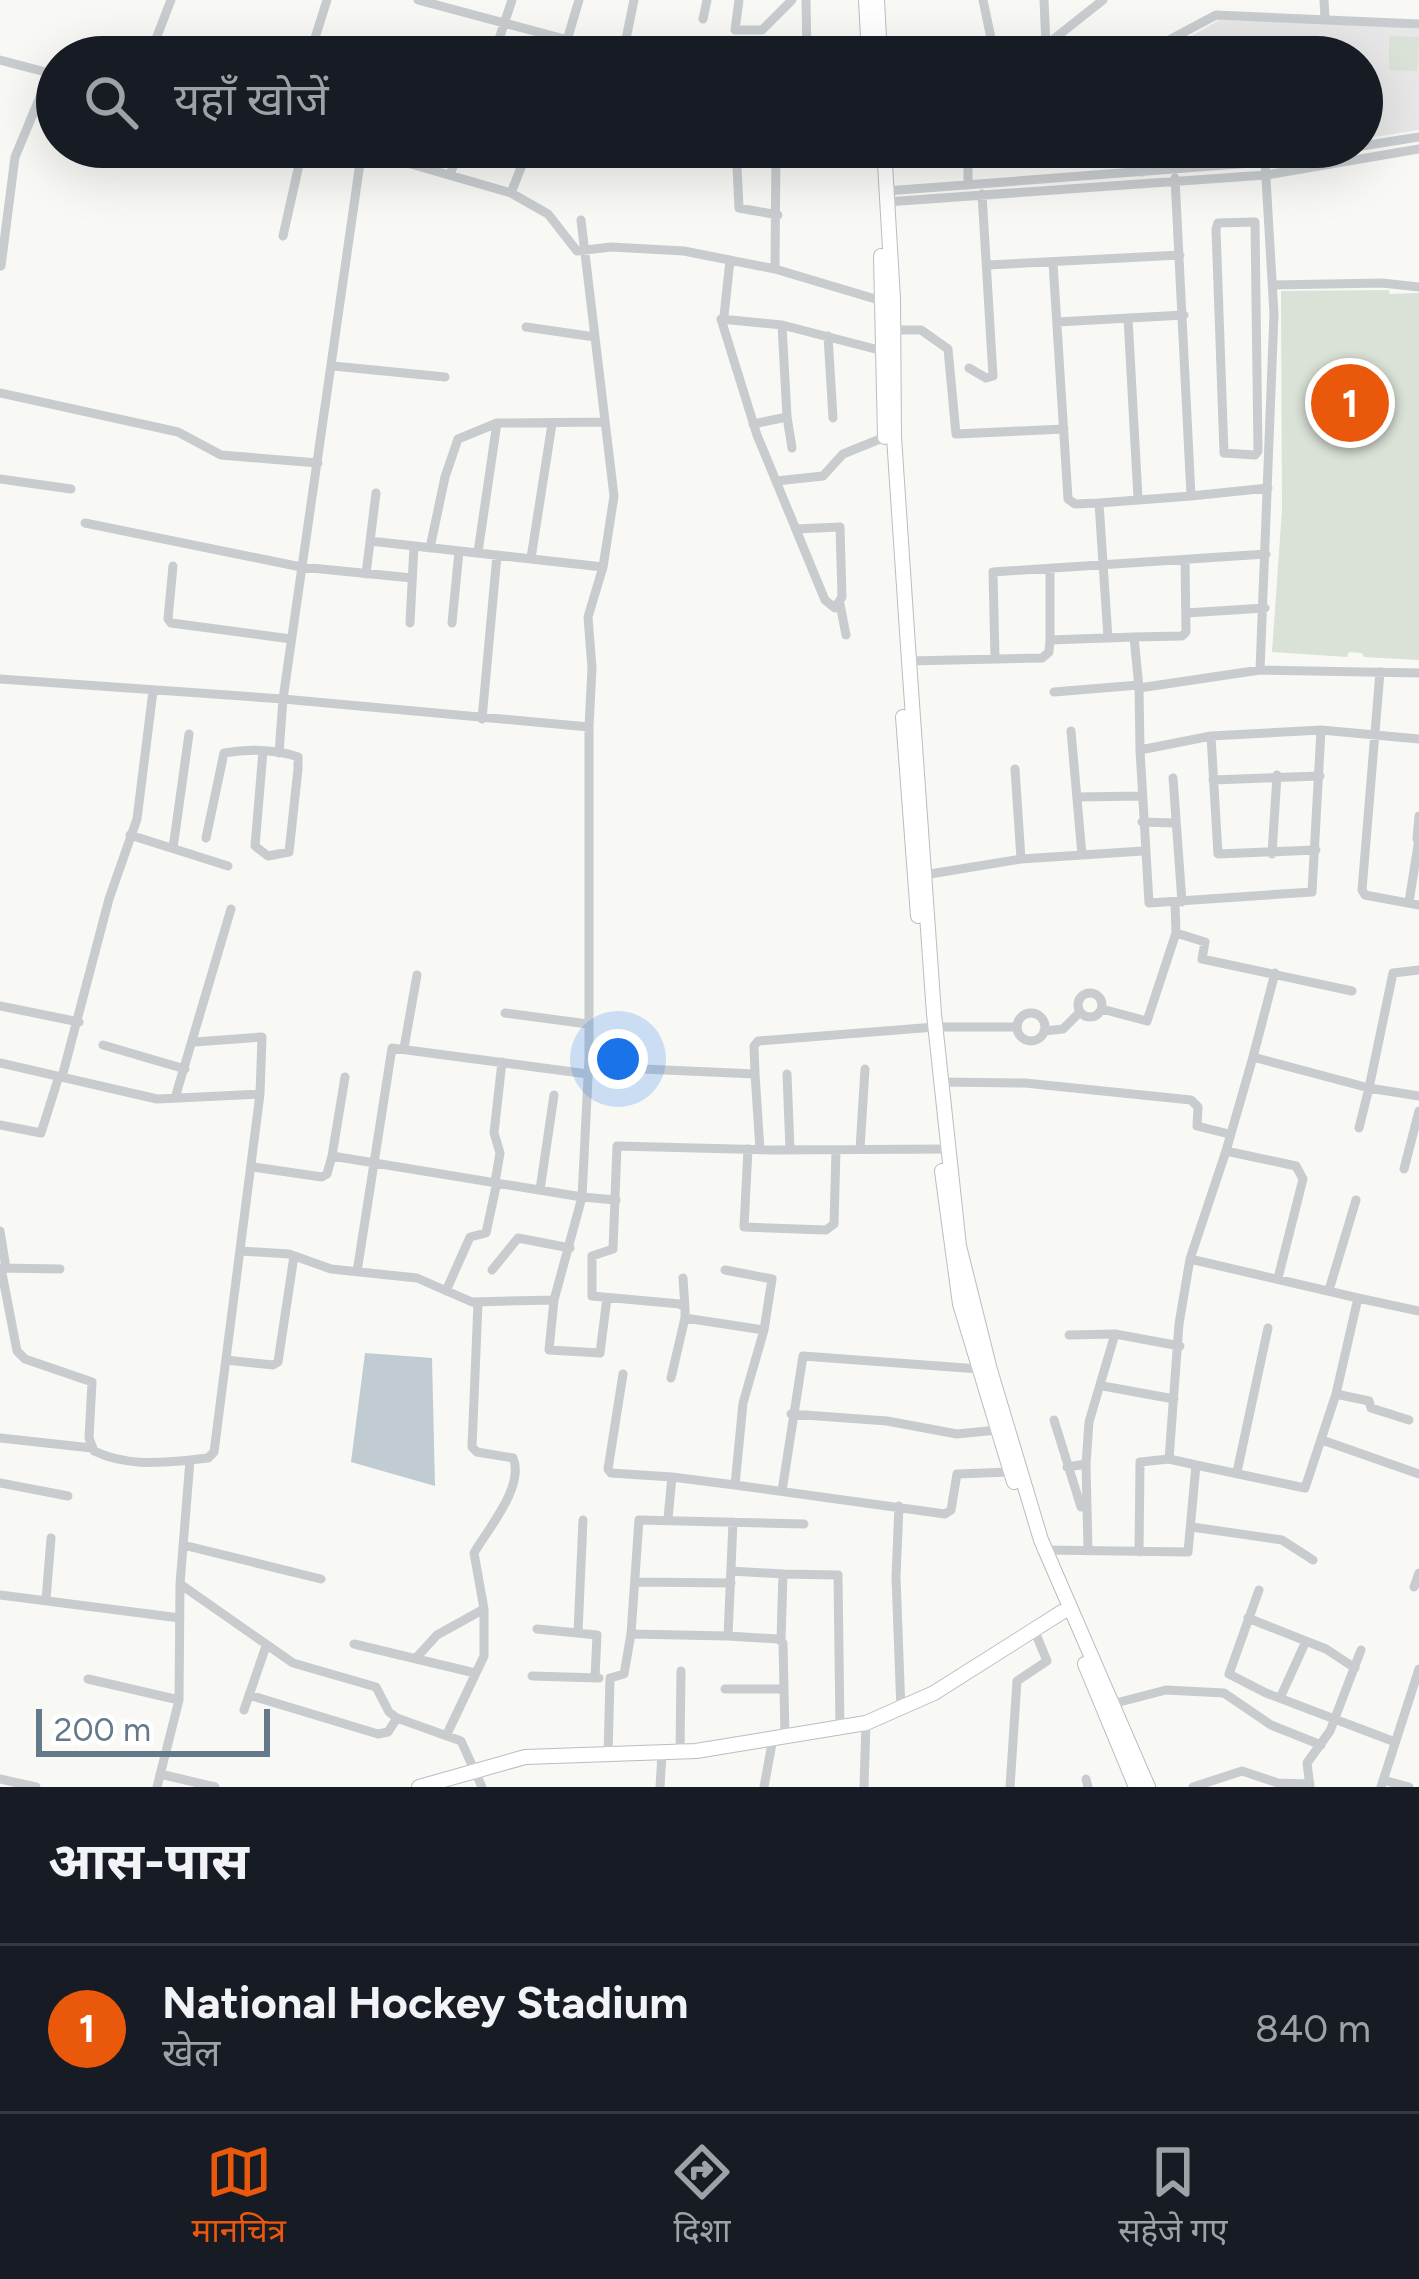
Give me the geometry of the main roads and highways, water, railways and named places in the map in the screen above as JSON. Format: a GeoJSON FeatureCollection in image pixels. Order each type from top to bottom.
{"type":"FeatureCollection","features":[{"type":"Feature","properties":{"kind":"place","name":"National Hockey Stadium"},"geometry":{"type":"Point","coordinates":[1350,403]}}]}
